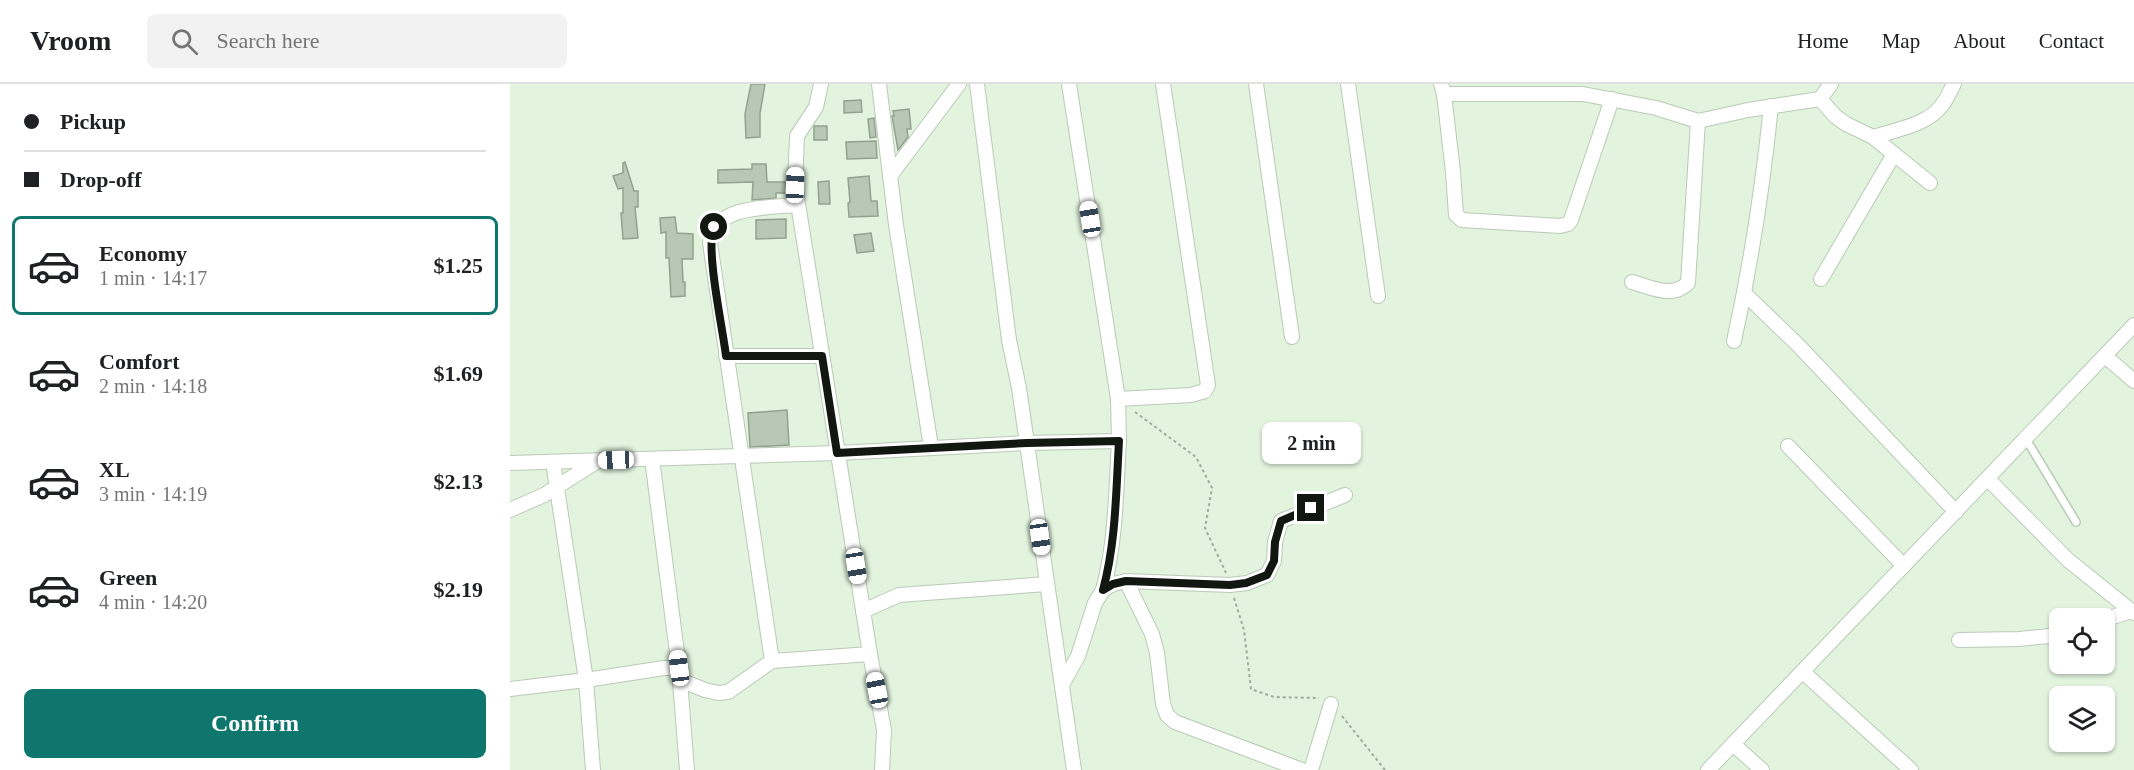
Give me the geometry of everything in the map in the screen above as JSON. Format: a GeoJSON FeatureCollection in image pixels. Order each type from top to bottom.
{"type":"FeatureCollection","features":[{"type":"Feature","properties":{"kind":"street"},"geometry":{"type":"LineString","coordinates":[[821,84],[816,107],[797,136],[795,185],[884,730],[882,770]]}},
{"type":"Feature","properties":{"kind":"street"},"geometry":{"type":"LineString","coordinates":[[879,84],[890,176],[931,447]]}},
{"type":"Feature","properties":{"kind":"street"},"geometry":{"type":"LineString","coordinates":[[890,176],[959,84]]}},
{"type":"Feature","properties":{"kind":"street"},"geometry":{"type":"LineString","coordinates":[[976,84],[1009,340],[1027,443],[1074,770]]}},
{"type":"Feature","properties":{"kind":"street"},"geometry":{"type":"LineString","coordinates":[[1062,685],[1078,656],[1110,565],[1119,441],[1118,399],[1069,84]]}},
{"type":"Feature","properties":{"kind":"street"},"geometry":{"type":"LineString","coordinates":[[1118,399],[1191,395],[1205,391],[1208,385],[1163,84]]}},
{"type":"Feature","properties":{"kind":"street"},"geometry":{"type":"LineString","coordinates":[[1256,84],[1292,337]]}},
{"type":"Feature","properties":{"kind":"street"},"geometry":{"type":"LineString","coordinates":[[1348,84],[1378,296]]}},
{"type":"Feature","properties":{"kind":"street"},"geometry":{"type":"LineString","coordinates":[[1612,99],[1568,224],[1560,226],[1462,220],[1456,215],[1442,89],[1583,89],[1612,99],[1656,108],[1698,121],[1771,106],[1820,99],[1831,84]]}},
{"type":"Feature","properties":{"kind":"street"},"geometry":{"type":"LineString","coordinates":[[1873,137],[1921,121],[1933,114],[1942,106],[1954,84]]}},
{"type":"Feature","properties":{"kind":"street"},"geometry":{"type":"LineString","coordinates":[[1820,99],[1835,116],[1873,137],[1930,183]]}},
{"type":"Feature","properties":{"kind":"street"},"geometry":{"type":"LineString","coordinates":[[1734,341],[1766,156],[1771,106]]}},
{"type":"Feature","properties":{"kind":"street"},"geometry":{"type":"LineString","coordinates":[[1632,282],[1670,292],[1681,289],[1688,283],[1698,121]]}},
{"type":"Feature","properties":{"kind":"street"},"geometry":{"type":"LineString","coordinates":[[1821,279],[1894,154]]}},
{"type":"Feature","properties":{"kind":"street"},"geometry":{"type":"LineString","coordinates":[[772,661],[711,254],[711,234],[719,221],[729,215],[744,211],[798,205]]}},
{"type":"Feature","properties":{"kind":"street"},"geometry":{"type":"LineString","coordinates":[[1744,293],[1798,345],[1956,512]]}},
{"type":"Feature","properties":{"kind":"street"},"geometry":{"type":"LineString","coordinates":[[1708,770],[2134,325]]}},
{"type":"Feature","properties":{"kind":"street"},"geometry":{"type":"LineString","coordinates":[[726,356],[822,356]]}},
{"type":"Feature","properties":{"kind":"street"},"geometry":{"type":"LineString","coordinates":[[2105,356],[2134,381]]}},
{"type":"Feature","properties":{"kind":"street"},"geometry":{"type":"LineString","coordinates":[[510,463],[837,453],[931,447],[1119,441]]}},
{"type":"Feature","properties":{"kind":"street"},"geometry":{"type":"LineString","coordinates":[[1788,446],[1904,566]]}},
{"type":"Feature","properties":{"kind":"street"},"geometry":{"type":"LineString","coordinates":[[652,459],[679,674],[687,770]]}},
{"type":"Feature","properties":{"kind":"street"},"geometry":{"type":"LineString","coordinates":[[510,510],[544,495],[598,461]]}},
{"type":"Feature","properties":{"kind":"street"},"geometry":{"type":"LineString","coordinates":[[554,462],[586,681],[593,770]]}},
{"type":"Feature","properties":{"kind":"street"},"geometry":{"type":"LineString","coordinates":[[1988,479],[2068,560],[2132,612]]}},
{"type":"Feature","properties":{"kind":"street"},"geometry":{"type":"LineString","coordinates":[[1103,590],[1113,584],[1126,581],[1230,585],[1246,583],[1267,575],[1274,561],[1275,542],[1281,521],[1345,495]]}},
{"type":"Feature","properties":{"kind":"street"},"geometry":{"type":"LineString","coordinates":[[1126,581],[1152,634],[1157,653],[1163,704],[1167,715],[1175,722],[1302,770]]}},
{"type":"Feature","properties":{"kind":"street"},"geometry":{"type":"LineString","coordinates":[[863,611],[899,596],[1047,584]]}},
{"type":"Feature","properties":{"kind":"street"},"geometry":{"type":"LineString","coordinates":[[2115,617],[2132,612]]}},
{"type":"Feature","properties":{"kind":"street"},"geometry":{"type":"LineString","coordinates":[[1959,640],[2049,636]]}},
{"type":"Feature","properties":{"kind":"street"},"geometry":{"type":"LineString","coordinates":[[510,689],[586,681],[664,668],[679,674],[705,690],[718,693],[728,692],[772,661],[870,654]]}},
{"type":"Feature","properties":{"kind":"street"},"geometry":{"type":"LineString","coordinates":[[1803,672],[1911,770]]}},
{"type":"Feature","properties":{"kind":"street"},"geometry":{"type":"LineString","coordinates":[[1311,770],[1331,704]]}},
{"type":"Feature","properties":{"kind":"street"},"geometry":{"type":"LineString","coordinates":[[1733,744],[1762,770]]}},
{"type":"Feature","properties":{"kind":"lane"},"geometry":{"type":"LineString","coordinates":[[2026,439],[2076,522]]}},
{"type":"Feature","properties":{"kind":"building"},"geometry":{"type":"Polygon","coordinates":[[[751,84],[765,84],[760,113],[760,137],[746,138],[745,114],[751,84]]]}},
{"type":"Feature","properties":{"kind":"building"},"geometry":{"type":"Polygon","coordinates":[[[861,100],[862,112],[844,113],[844,101],[861,100]]]}},
{"type":"Feature","properties":{"kind":"building"},"geometry":{"type":"Polygon","coordinates":[[[909,109],[911,129],[907,129],[908,137],[898,150],[893,111],[909,109]]]}},
{"type":"Feature","properties":{"kind":"building"},"geometry":{"type":"Polygon","coordinates":[[[874,118],[876,137],[870,138],[868,119],[874,118]]]}},
{"type":"Feature","properties":{"kind":"building"},"geometry":{"type":"Polygon","coordinates":[[[814,126],[827,126],[827,140],[814,140],[814,126]]]}},
{"type":"Feature","properties":{"kind":"building"},"geometry":{"type":"Polygon","coordinates":[[[876,141],[877,158],[847,159],[846,142],[876,141]]]}},
{"type":"Feature","properties":{"kind":"building"},"geometry":{"type":"Polygon","coordinates":[[[625,162],[634,191],[638,191],[638,207],[635,207],[638,238],[623,239],[621,213],[623,213],[623,188],[618,189],[613,176],[623,173],[625,162]]]}},
{"type":"Feature","properties":{"kind":"building"},"geometry":{"type":"Polygon","coordinates":[[[752,164],[766,164],[767,182],[786,182],[787,193],[776,193],[776,198],[752,200],[753,182],[718,183],[718,170],[752,169],[752,164]]]}},
{"type":"Feature","properties":{"kind":"building"},"geometry":{"type":"Polygon","coordinates":[[[869,176],[871,201],[877,201],[878,216],[849,217],[848,178],[869,176]]]}},
{"type":"Feature","properties":{"kind":"building"},"geometry":{"type":"Polygon","coordinates":[[[829,181],[830,204],[819,204],[818,182],[829,181]]]}},
{"type":"Feature","properties":{"kind":"building"},"geometry":{"type":"Polygon","coordinates":[[[675,217],[677,233],[693,234],[693,259],[682,259],[685,296],[671,297],[669,258],[666,258],[666,232],[661,233],[660,218],[675,217]]]}},
{"type":"Feature","properties":{"kind":"building"},"geometry":{"type":"Polygon","coordinates":[[[786,219],[786,238],[756,239],[756,220],[786,219]]]}},
{"type":"Feature","properties":{"kind":"building"},"geometry":{"type":"Polygon","coordinates":[[[871,233],[874,251],[857,253],[854,235],[871,233]]]}},
{"type":"Feature","properties":{"kind":"building"},"geometry":{"type":"Polygon","coordinates":[[[787,410],[789,445],[750,447],[748,413],[787,410]]]}},
{"type":"Feature","properties":{"kind":"route"},"geometry":{"type":"LineString","coordinates":[[714,227],[711,234],[711,254],[726,356],[822,356],[837,453],[931,447],[1119,441],[1113,540],[1110,565],[1103,590],[1113,584],[1126,581],[1230,585],[1246,583],[1267,575],[1274,561],[1277,529],[1281,521],[1311,508]]}}]}
